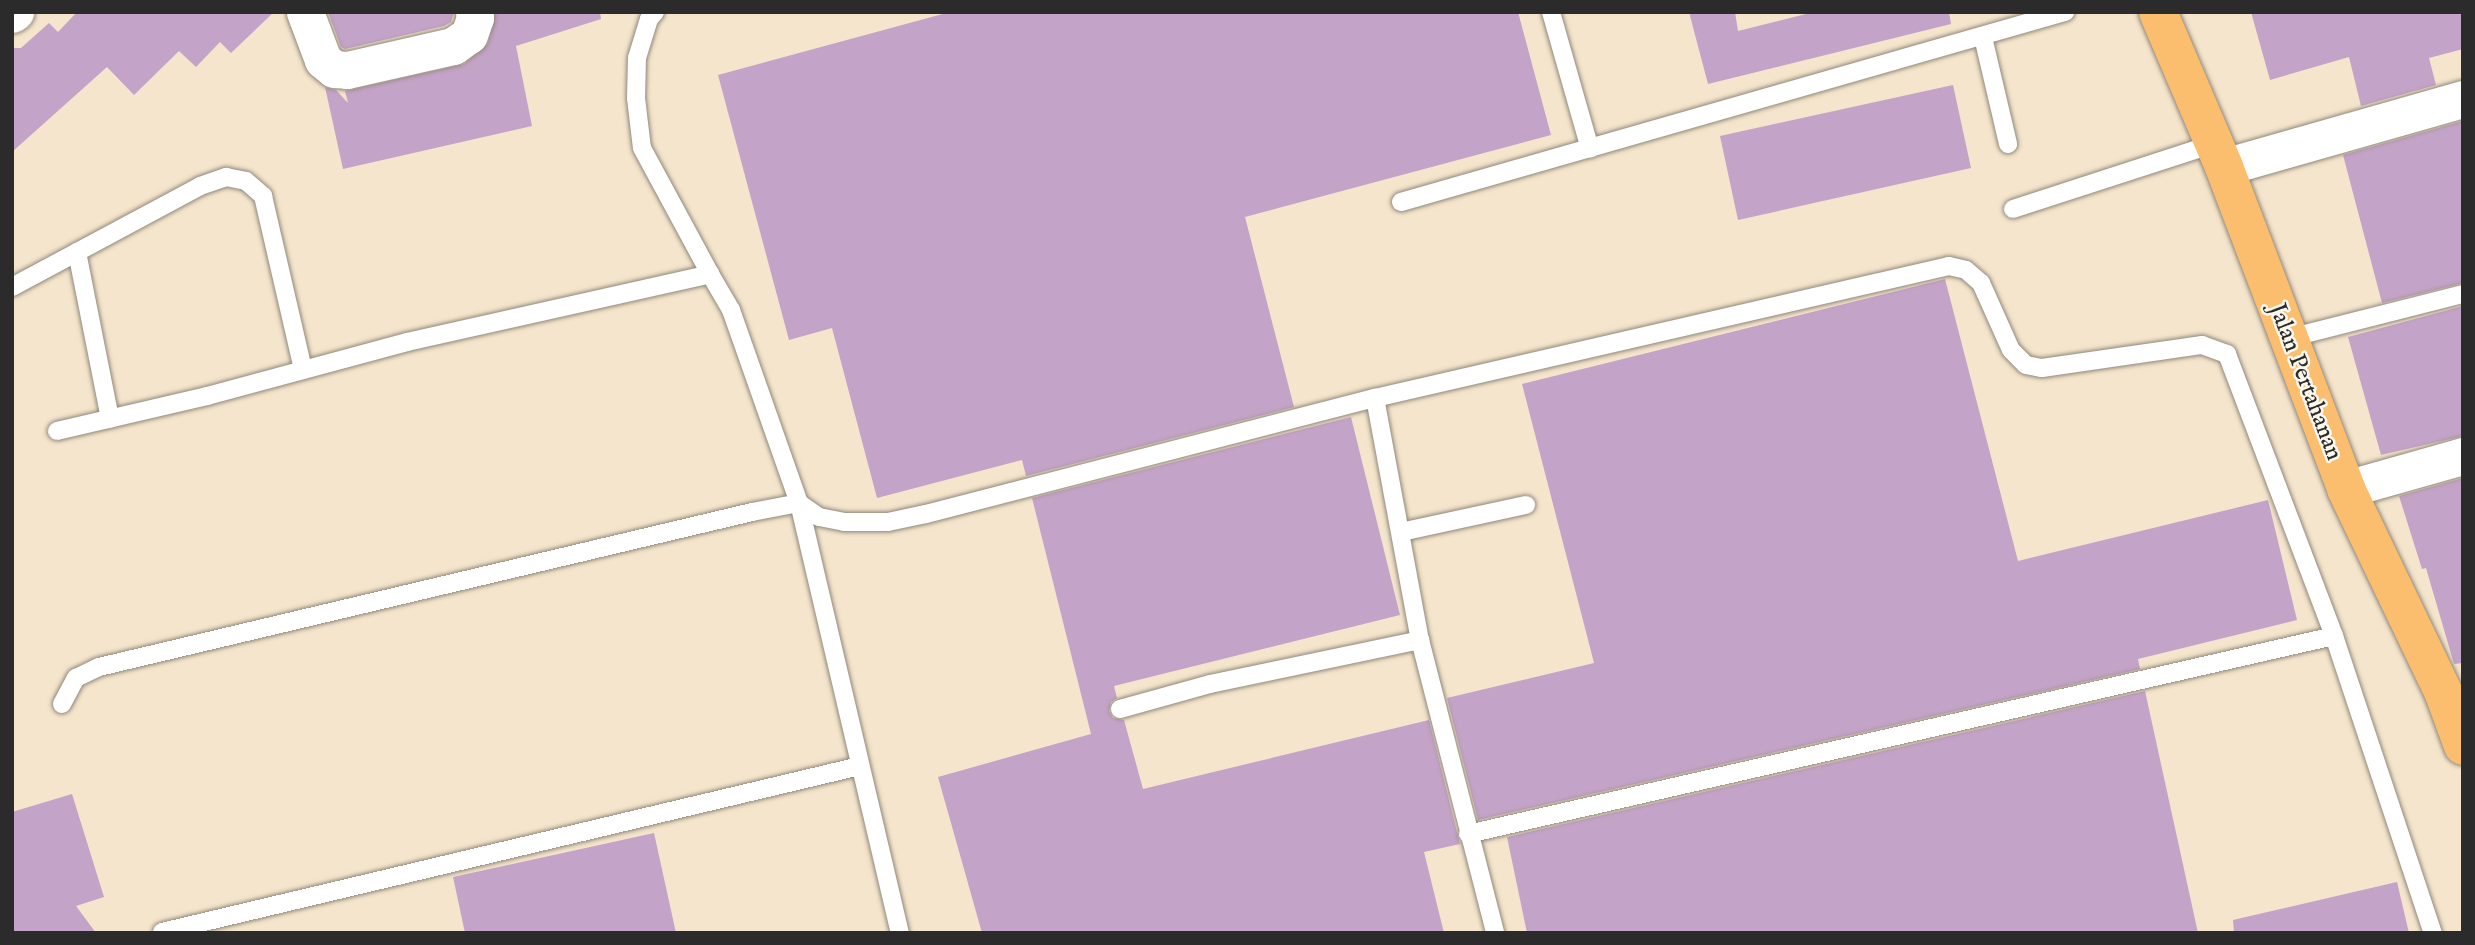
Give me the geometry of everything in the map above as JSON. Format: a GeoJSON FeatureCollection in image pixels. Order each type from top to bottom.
{"type":"FeatureCollection","features":[{"type":"Feature","properties":{"kind":"main road","name":"Jalan Pertahanan"},"geometry":{"type":"LineString","coordinates":[[2158,12],[2218,155],[2346,489],[2454,692],[2463,746]]}},
{"type":"Feature","properties":{"kind":"street"},"geometry":{"type":"LineString","coordinates":[[305,12],[323,60],[334,69],[347,70],[453,46],[469,35],[474,12]]}},
{"type":"Feature","properties":{"kind":"street"},"geometry":{"type":"LineString","coordinates":[[2218,155],[2463,99]]}},
{"type":"Feature","properties":{"kind":"street"},"geometry":{"type":"LineString","coordinates":[[2346,489],[2463,456]]}},
{"type":"Feature","properties":{"kind":"lane"},"geometry":{"type":"LineString","coordinates":[[1551,12],[1590,149]]}},
{"type":"Feature","properties":{"kind":"lane"},"geometry":{"type":"LineString","coordinates":[[1401,202],[2065,12]]}},
{"type":"Feature","properties":{"kind":"lane"},"geometry":{"type":"LineString","coordinates":[[649,15],[637,58],[636,98],[642,148],[731,310],[799,503],[900,933]]}},
{"type":"Feature","properties":{"kind":"lane"},"geometry":{"type":"LineString","coordinates":[[1983,37],[2008,144]]}},
{"type":"Feature","properties":{"kind":"lane"},"geometry":{"type":"LineString","coordinates":[[2013,209],[2218,155]]}},
{"type":"Feature","properties":{"kind":"lane"},"geometry":{"type":"LineString","coordinates":[[12,287],[200,186],[226,177],[246,181],[263,196],[303,369]]}},
{"type":"Feature","properties":{"kind":"lane"},"geometry":{"type":"LineString","coordinates":[[78,252],[110,419]]}},
{"type":"Feature","properties":{"kind":"lane"},"geometry":{"type":"LineString","coordinates":[[62,704],[76,678],[99,667],[799,503],[819,517],[844,522],[887,522],[1375,398],[1949,266],[1966,270],[1980,284],[2011,350],[2026,365],[2042,368],[2202,345],[2227,354],[2334,636],[2433,933]]}},
{"type":"Feature","properties":{"kind":"lane"},"geometry":{"type":"LineString","coordinates":[[57,431],[567,304],[710,274]]}},
{"type":"Feature","properties":{"kind":"lane"},"geometry":{"type":"LineString","coordinates":[[2289,338],[2463,293]]}},
{"type":"Feature","properties":{"kind":"lane"},"geometry":{"type":"LineString","coordinates":[[1375,398],[1420,640],[1495,933]]}},
{"type":"Feature","properties":{"kind":"lane"},"geometry":{"type":"LineString","coordinates":[[1402,532],[1526,506]]}},
{"type":"Feature","properties":{"kind":"lane"},"geometry":{"type":"LineString","coordinates":[[1468,834],[2334,636]]}},
{"type":"Feature","properties":{"kind":"lane"},"geometry":{"type":"LineString","coordinates":[[1120,709],[1210,684],[1420,640]]}},
{"type":"Feature","properties":{"kind":"lane"},"geometry":{"type":"LineString","coordinates":[[162,932],[860,766]]}},
{"type":"Feature","properties":{"kind":"building"},"geometry":{"type":"Polygon","coordinates":[[[77,12],[274,12],[231,53],[220,42],[196,67],[179,51],[134,95],[107,67],[12,152],[12,48],[21,48],[49,23],[58,32],[77,12]]]}},
{"type":"Feature","properties":{"kind":"building"},"geometry":{"type":"Polygon","coordinates":[[[328,12],[454,12],[451,22],[444,26],[345,49],[341,47],[328,12]]]}},
{"type":"Feature","properties":{"kind":"building"},"geometry":{"type":"Polygon","coordinates":[[[495,12],[600,12],[601,19],[516,46],[532,126],[343,169],[325,87],[336,90],[348,103],[345,91],[464,64],[488,43],[495,12]]]}},
{"type":"Feature","properties":{"kind":"building"},"geometry":{"type":"Polygon","coordinates":[[[950,12],[1518,12],[1551,135],[1245,217],[1294,407],[1026,476],[1022,460],[877,498],[832,328],[789,340],[718,75],[950,12]]]}},
{"type":"Feature","properties":{"kind":"building"},"geometry":{"type":"Polygon","coordinates":[[[1689,12],[1735,12],[1738,31],[1814,12],[1949,12],[1951,24],[1708,84],[1689,12]]]}},
{"type":"Feature","properties":{"kind":"building"},"geometry":{"type":"Polygon","coordinates":[[[2251,12],[2463,12],[2463,49],[2429,58],[2436,85],[2361,106],[2349,57],[2270,80],[2251,12]]]}},
{"type":"Feature","properties":{"kind":"building"},"geometry":{"type":"Polygon","coordinates":[[[1953,85],[1971,168],[1738,220],[1720,136],[1953,85]]]}},
{"type":"Feature","properties":{"kind":"building"},"geometry":{"type":"Polygon","coordinates":[[[2463,121],[2463,283],[2382,303],[2343,155],[2463,121]]]}},
{"type":"Feature","properties":{"kind":"building"},"geometry":{"type":"Polygon","coordinates":[[[1945,279],[2018,561],[2268,500],[2297,620],[2138,659],[2140,669],[1478,820],[1447,698],[1594,663],[1522,384],[1945,279]]]}},
{"type":"Feature","properties":{"kind":"building"},"geometry":{"type":"Polygon","coordinates":[[[2463,306],[2463,436],[2381,455],[2348,337],[2463,306]]]}},
{"type":"Feature","properties":{"kind":"building"},"geometry":{"type":"Polygon","coordinates":[[[1351,417],[1400,615],[1114,686],[1117,698],[1111,702],[1109,711],[1113,718],[1124,720],[1143,789],[1429,720],[1460,844],[1424,852],[1444,933],[982,933],[938,777],[1091,734],[1032,498],[1351,417]]]}},
{"type":"Feature","properties":{"kind":"building"},"geometry":{"type":"Polygon","coordinates":[[[2463,478],[2463,663],[2454,664],[2426,568],[2422,569],[2399,496],[2463,478]]]}},
{"type":"Feature","properties":{"kind":"building"},"geometry":{"type":"Polygon","coordinates":[[[2145,691],[2198,933],[1527,933],[1507,837],[2145,691]]]}},
{"type":"Feature","properties":{"kind":"building"},"geometry":{"type":"Polygon","coordinates":[[[72,794],[104,897],[76,906],[96,933],[12,933],[12,812],[72,794]]]}},
{"type":"Feature","properties":{"kind":"building"},"geometry":{"type":"Polygon","coordinates":[[[654,833],[676,933],[465,933],[453,877],[654,833]]]}},
{"type":"Feature","properties":{"kind":"building"},"geometry":{"type":"Polygon","coordinates":[[[2397,882],[2409,933],[2234,933],[2233,920],[2397,882]]]}}]}
